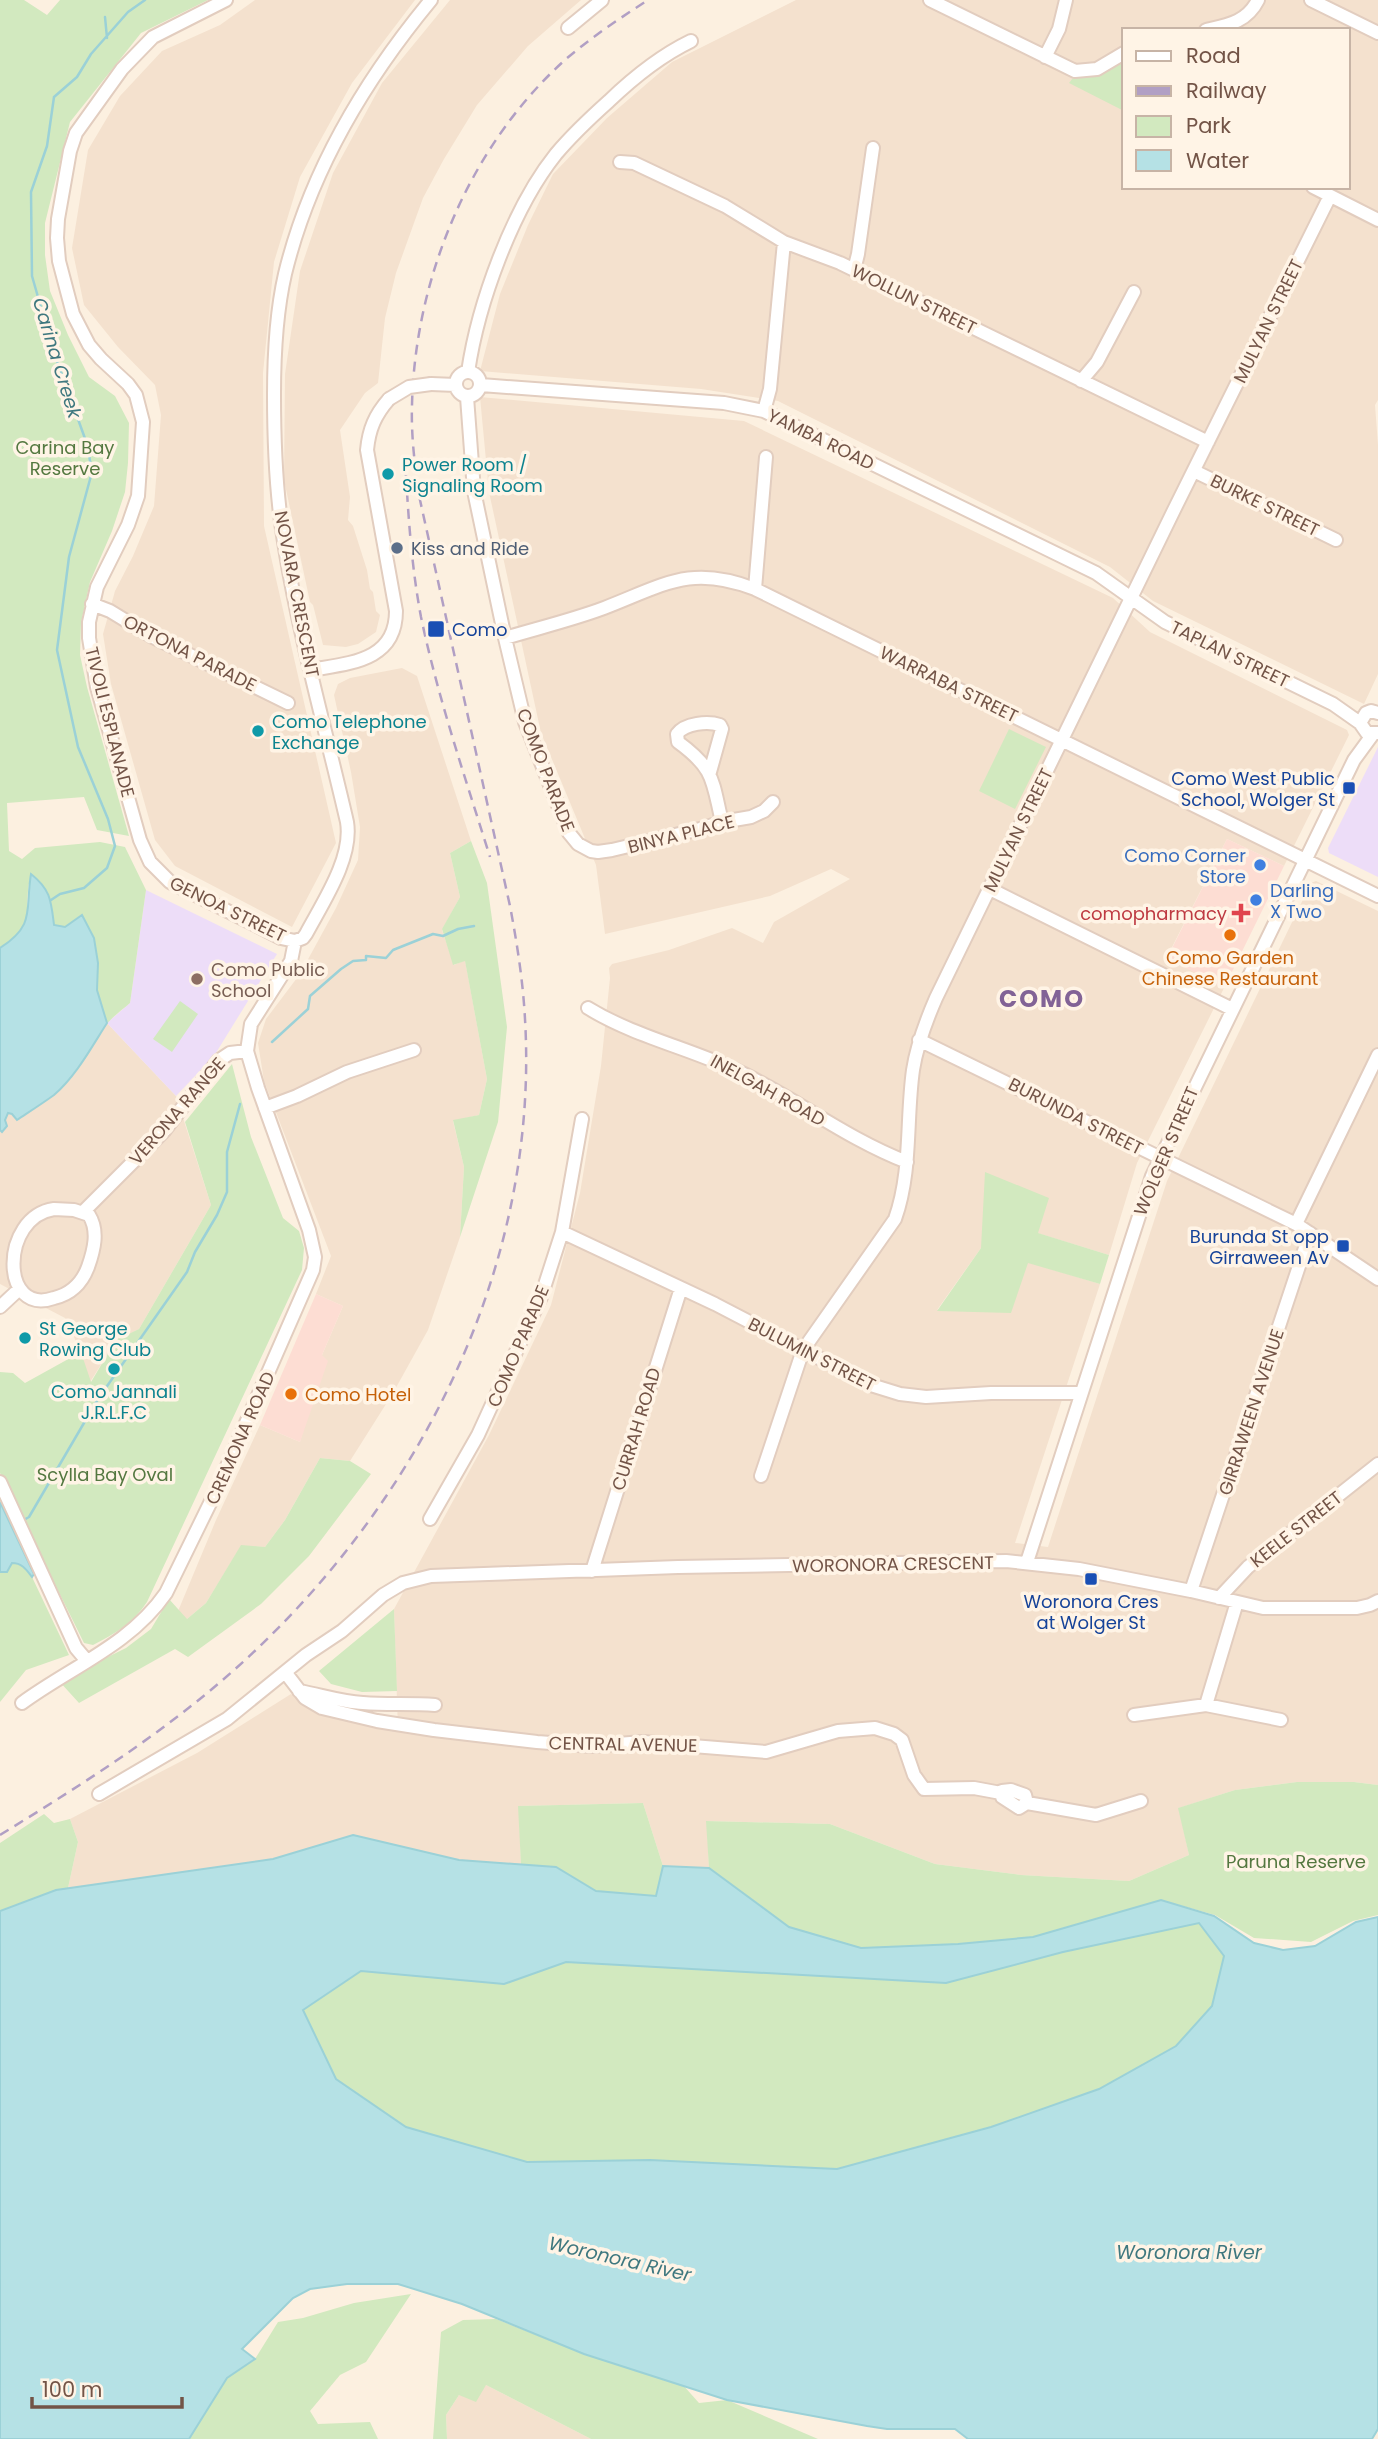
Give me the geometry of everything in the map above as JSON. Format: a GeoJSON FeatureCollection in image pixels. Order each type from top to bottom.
{"type":"FeatureCollection","features":[{"type":"Feature","properties":{"kind":"street","name":"TIVOLI ESPLANADE"},"geometry":{"type":"LineString","coordinates":[[140,840],[93,670],[89,638],[92,604],[103,574],[128,525],[138,496],[144,422],[136,395],[89,345],[73,314],[57,238],[70,151],[76,133],[89,113],[143,46],[161,32],[226,0]]}},
{"type":"Feature","properties":{"kind":"street","name":"NOVARA CRESCENT"},"geometry":{"type":"LineString","coordinates":[[247,1051],[251,1024],[291,961],[295,953],[295,941],[306,934],[342,861],[349,840],[284,546],[276,469],[274,370],[277,323],[285,276],[302,218],[339,133],[365,89],[430,0]]}},
{"type":"Feature","properties":{"kind":"street"},"geometry":{"type":"LineString","coordinates":[[568,28],[602,0]]}},
{"type":"Feature","properties":{"kind":"street"},"geometry":{"type":"LineString","coordinates":[[930,0],[1068,69],[1080,72],[1097,69],[1122,54]]}},
{"type":"Feature","properties":{"kind":"street"},"geometry":{"type":"LineString","coordinates":[[1045,57],[1059,29],[1066,0]]}},
{"type":"Feature","properties":{"kind":"street"},"geometry":{"type":"LineString","coordinates":[[1214,28],[1237,22],[1250,13],[1258,0]]}},
{"type":"Feature","properties":{"kind":"street"},"geometry":{"type":"LineString","coordinates":[[1311,0],[1378,33]]}},
{"type":"Feature","properties":{"kind":"street"},"geometry":{"type":"LineString","coordinates":[[468,372],[478,327],[501,257],[523,208],[544,172],[582,125],[622,88],[667,52],[691,41]]}},
{"type":"Feature","properties":{"kind":"street"},"geometry":{"type":"LineString","coordinates":[[854,270],[873,148]]}},
{"type":"Feature","properties":{"kind":"street","name":"WOLLUN STREET"},"geometry":{"type":"LineString","coordinates":[[620,162],[634,163],[725,206],[783,242],[854,270],[1208,442]]}},
{"type":"Feature","properties":{"kind":"street"},"geometry":{"type":"LineString","coordinates":[[1317,189],[1378,220]]}},
{"type":"Feature","properties":{"kind":"street","name":"MULYAN STREET"},"geometry":{"type":"LineString","coordinates":[[761,1476],[803,1350],[895,1219],[903,1196],[913,1070],[919,1040],[936,998],[1130,598],[1330,196]]}},
{"type":"Feature","properties":{"kind":"street"},"geometry":{"type":"LineString","coordinates":[[764,411],[771,389],[783,242]]}},
{"type":"Feature","properties":{"kind":"street"},"geometry":{"type":"LineString","coordinates":[[1082,381],[1097,362],[1134,292]]}},
{"type":"Feature","properties":{"kind":"street"},"geometry":{"type":"LineString","coordinates":[[468,372],[476,374],[481,385],[475,395],[467,397],[460,394],[456,385],[458,377],[468,372]]}},
{"type":"Feature","properties":{"kind":"street"},"geometry":{"type":"LineString","coordinates":[[311,670],[358,661],[374,655],[386,645],[394,630],[396,611],[366,450],[370,428],[375,418],[389,399],[409,387],[456,385]]}},
{"type":"Feature","properties":{"kind":"street","name":"YAMBA ROAD"},"geometry":{"type":"LineString","coordinates":[[481,385],[724,403],[764,411],[1096,573],[1130,598]]}},
{"type":"Feature","properties":{"kind":"street","name":"COMO PARADE"},"geometry":{"type":"LineString","coordinates":[[467,397],[472,477],[505,638],[533,746],[569,833],[584,848]]}},
{"type":"Feature","properties":{"kind":"street"},"geometry":{"type":"LineString","coordinates":[[755,589],[766,457]]}},
{"type":"Feature","properties":{"kind":"street","name":"BURKE STREET"},"geometry":{"type":"LineString","coordinates":[[1194,471],[1336,540]]}},
{"type":"Feature","properties":{"kind":"street","name":"WARRABA STREET"},"geometry":{"type":"LineString","coordinates":[[505,638],[603,608],[676,579],[716,577],[755,589],[1378,896]]}},
{"type":"Feature","properties":{"kind":"street","name":"TAPLAN STREET"},"geometry":{"type":"LineString","coordinates":[[1130,598],[1165,622],[1333,704],[1369,715],[1364,732],[1376,734]]}},
{"type":"Feature","properties":{"kind":"street","name":"ORTONA PARADE"},"geometry":{"type":"LineString","coordinates":[[92,604],[288,703]]}},
{"type":"Feature","properties":{"kind":"street","name":"WOLGER STREET"},"geometry":{"type":"LineString","coordinates":[[1027,1562],[1142,1202],[1160,1158],[1354,760],[1369,715]]}},
{"type":"Feature","properties":{"kind":"street","name":"WOLGER STREET"},"geometry":{"type":"LineString","coordinates":[[1354,760],[1376,734]]}},
{"type":"Feature","properties":{"kind":"street"},"geometry":{"type":"LineString","coordinates":[[710,772],[722,822]]}},
{"type":"Feature","properties":{"kind":"street","name":"BINYA PLACE"},"geometry":{"type":"LineString","coordinates":[[584,848],[604,852],[700,830],[722,822],[758,815],[773,802]]}},
{"type":"Feature","properties":{"kind":"street","name":"GENOA STREET"},"geometry":{"type":"LineString","coordinates":[[140,840],[150,862],[170,882],[281,938],[295,941]]}},
{"type":"Feature","properties":{"kind":"street"},"geometry":{"type":"LineString","coordinates":[[990,889],[1232,1009]]}},
{"type":"Feature","properties":{"kind":"street","name":"INELGAH ROAD"},"geometry":{"type":"LineString","coordinates":[[588,1008],[632,1031],[708,1056],[786,1097],[873,1149],[907,1162]]}},
{"type":"Feature","properties":{"kind":"street","name":"BURUNDA STREET"},"geometry":{"type":"LineString","coordinates":[[919,1040],[1296,1224],[1378,1279]]}},
{"type":"Feature","properties":{"kind":"street"},"geometry":{"type":"LineString","coordinates":[[247,1051],[265,1108],[347,1072],[414,1050]]}},
{"type":"Feature","properties":{"kind":"street","name":"VERONA RANGE"},"geometry":{"type":"LineString","coordinates":[[83,1212],[166,1130],[218,1061],[230,1053],[247,1051]]}},
{"type":"Feature","properties":{"kind":"street"},"geometry":{"type":"LineString","coordinates":[[1296,1224],[1373,1078],[1378,1055]]}},
{"type":"Feature","properties":{"kind":"street","name":"CREMONA ROAD"},"geometry":{"type":"LineString","coordinates":[[22,1703],[105,1651],[142,1623],[166,1593],[218,1487],[309,1282],[315,1257],[313,1243],[265,1108]]}},
{"type":"Feature","properties":{"kind":"street","name":"COMO PARADE"},"geometry":{"type":"LineString","coordinates":[[430,1519],[478,1435],[541,1297],[562,1232],[582,1119]]}},
{"type":"Feature","properties":{"kind":"street"},"geometry":{"type":"LineString","coordinates":[[0,1262],[4,1279],[15,1293],[30,1300],[47,1300],[65,1295],[80,1281],[88,1266],[95,1239],[92,1221],[83,1212],[54,1209],[27,1215],[12,1228],[3,1245]]}},
{"type":"Feature","properties":{"kind":"street","name":"BULUMIN STREET"},"geometry":{"type":"LineString","coordinates":[[562,1232],[681,1288],[871,1385],[900,1394],[926,1397],[1081,1393]]}},
{"type":"Feature","properties":{"kind":"street","name":"GIRRAWEEN AVENUE"},"geometry":{"type":"LineString","coordinates":[[1191,1591],[1310,1233]]}},
{"type":"Feature","properties":{"kind":"street","name":"CURRAH ROAD"},"geometry":{"type":"LineString","coordinates":[[592,1571],[681,1288]]}},
{"type":"Feature","properties":{"kind":"street"},"geometry":{"type":"LineString","coordinates":[[0,1307],[15,1293]]}},
{"type":"Feature","properties":{"kind":"street","name":"KEELE STREET"},"geometry":{"type":"LineString","coordinates":[[1219,1598],[1248,1567],[1378,1464]]}},
{"type":"Feature","properties":{"kind":"street"},"geometry":{"type":"LineString","coordinates":[[0,1482],[76,1648],[86,1661]]}},
{"type":"Feature","properties":{"kind":"street","name":"WORONORA CRESCENT"},"geometry":{"type":"LineString","coordinates":[[285,1672],[342,1631],[383,1595],[403,1583],[445,1575],[1027,1562],[1285,1609],[1341,1609],[1370,1605],[1378,1601]]}},
{"type":"Feature","properties":{"kind":"street"},"geometry":{"type":"LineString","coordinates":[[1206,1705],[1237,1602]]}},
{"type":"Feature","properties":{"kind":"street"},"geometry":{"type":"LineString","coordinates":[[99,1794],[218,1726],[285,1672]]}},
{"type":"Feature","properties":{"kind":"street","name":"CENTRAL AVENUE"},"geometry":{"type":"LineString","coordinates":[[285,1672],[305,1698],[323,1708],[377,1721],[434,1730],[592,1746],[643,1742],[766,1752],[838,1731],[876,1728],[902,1740],[914,1775],[925,1788],[1019,1792],[1025,1795],[1027,1803],[1096,1815],[1141,1801]]}},
{"type":"Feature","properties":{"kind":"street"},"geometry":{"type":"LineString","coordinates":[[299,1691],[314,1693],[321,1698],[365,1703],[435,1705]]}},
{"type":"Feature","properties":{"kind":"street"},"geometry":{"type":"LineString","coordinates":[[1134,1715],[1206,1705],[1281,1720]]}},
{"type":"Feature","properties":{"kind":"shaded area"},"geometry":{"type":"Polygon","coordinates":[[[255,0],[415,0],[352,83],[300,177],[274,262],[263,373],[264,526],[336,843],[292,927],[175,866],[155,840],[111,684],[103,634],[115,591],[154,506],[161,415],[155,385],[118,347],[84,305],[72,248],[88,150],[120,96],[162,51],[220,25],[255,0]]]}},
{"type":"Feature","properties":{"kind":"shaded area"},"geometry":{"type":"Polygon","coordinates":[[[450,0],[581,0],[528,46],[477,105],[423,198],[396,273],[385,318],[378,383],[365,393],[340,430],[350,497],[348,520],[353,526],[376,611],[380,615],[376,632],[358,644],[346,647],[323,645],[310,602],[284,480],[285,374],[300,271],[333,173],[382,83],[450,0]]]}},
{"type":"Feature","properties":{"kind":"shaded area"},"geometry":{"type":"Polygon","coordinates":[[[796,0],[1378,0],[1378,400],[1375,405],[1378,445],[1378,674],[1364,704],[1153,601],[1110,567],[778,401],[701,389],[480,371],[500,294],[528,225],[553,174],[607,118],[672,62],[796,0]]]}},
{"type":"Feature","properties":{"kind":"shaded area"},"geometry":{"type":"Polygon","coordinates":[[[480,397],[744,421],[1113,598],[1150,632],[1347,730],[1349,735],[1284,866],[1227,839],[1167,957],[1224,988],[1137,1163],[1109,1255],[1037,1233],[981,1248],[937,1310],[1028,1262],[1100,1284],[1015,1543],[1048,1547],[1167,1181],[1311,883],[1316,881],[1378,911],[1378,1785],[1354,1782],[1297,1782],[1235,1790],[1179,1808],[1189,1855],[1129,1881],[1021,1875],[935,1864],[830,1824],[707,1821],[709,1868],[663,1866],[643,1803],[519,1806],[521,1865],[459,1860],[353,1835],[273,1859],[68,1888],[78,1842],[70,1819],[197,1753],[291,1694],[315,1711],[398,1732],[394,1609],[489,1435],[551,1305],[580,1193],[601,1066],[609,968],[612,964],[669,950],[732,928],[763,943],[774,922],[850,879],[831,869],[770,896],[605,934],[596,865],[541,733],[489,492],[480,397]]]}},
{"type":"Feature","properties":{"kind":"shaded area"},"geometry":{"type":"Polygon","coordinates":[[[402,668],[417,676],[471,841],[450,853],[460,897],[442,930],[454,965],[465,960],[487,1079],[479,1115],[453,1121],[464,1167],[460,1237],[428,1330],[393,1393],[350,1461],[320,1458],[285,1520],[265,1547],[241,1546],[206,1603],[171,1628],[216,1520],[260,1425],[300,1442],[322,1355],[343,1306],[316,1294],[331,1256],[264,1081],[258,1043],[266,1019],[300,974],[336,908],[358,860],[360,827],[334,695],[338,684],[350,678],[402,668]]]}},
{"type":"Feature","properties":{"kind":"shaded area"},"geometry":{"type":"Polygon","coordinates":[[[1378,747],[1378,877],[1329,853],[1328,848],[1378,747]]]}},
{"type":"Feature","properties":{"kind":"shaded area"},"geometry":{"type":"Polygon","coordinates":[[[1227,839],[1284,866],[1224,988],[1167,958],[1227,839]]]}},
{"type":"Feature","properties":{"kind":"shaded area","name":"Como Public School"},"geometry":{"type":"Polygon","coordinates":[[[146,890],[277,954],[214,1056],[176,1096],[107,1023],[130,1003],[146,890]]]}},
{"type":"Feature","properties":{"kind":"shaded area"},"geometry":{"type":"Polygon","coordinates":[[[107,1023],[176,1096],[211,1205],[139,1329],[116,1341],[90,1382],[81,1352],[65,1318],[0,1284],[0,1130],[2,1132],[8,1113],[37,1107],[41,1101],[53,1096],[83,1061],[107,1023]]]}},
{"type":"Feature","properties":{"kind":"shaded area"},"geometry":{"type":"Polygon","coordinates":[[[316,1294],[343,1306],[322,1355],[328,1361],[300,1442],[260,1425],[316,1294]]]}},
{"type":"Feature","properties":{"kind":"shaded area"},"geometry":{"type":"Polygon","coordinates":[[[486,2385],[591,2439],[447,2439],[446,2415],[459,2395],[486,2385]]]}},
{"type":"Feature","properties":{"kind":"green space","name":"Carina Bay Reserve"},"geometry":{"type":"Polygon","coordinates":[[[0,0],[24,0],[47,15],[60,0],[208,0],[141,33],[70,122],[45,223],[45,255],[50,291],[68,335],[89,377],[115,396],[129,423],[125,492],[90,582],[81,623],[80,655],[129,836],[97,830],[84,797],[7,803],[9,851],[22,859],[35,848],[100,842],[125,847],[146,890],[130,1003],[106,1025],[68,1080],[17,1120],[8,1113],[5,1120],[7,1126],[2,1132],[0,1130],[81,915],[65,927],[54,925],[49,897],[43,885],[31,874],[25,923],[0,948],[0,0]]]}},
{"type":"Feature","properties":{"kind":"green space"},"geometry":{"type":"Polygon","coordinates":[[[1122,59],[1122,110],[1069,83],[1073,78],[1088,77],[1122,59]]]}},
{"type":"Feature","properties":{"kind":"green space"},"geometry":{"type":"Polygon","coordinates":[[[1009,729],[1046,747],[1015,809],[979,791],[1009,729]]]}},
{"type":"Feature","properties":{"kind":"green space"},"geometry":{"type":"Polygon","coordinates":[[[471,841],[487,883],[507,1027],[498,1122],[460,1237],[464,1167],[453,1120],[479,1115],[487,1079],[465,961],[453,965],[442,929],[460,897],[450,853],[471,841]]]}},
{"type":"Feature","properties":{"kind":"green space"},"geometry":{"type":"Polygon","coordinates":[[[180,1001],[198,1014],[172,1052],[153,1039],[180,1001]]]}},
{"type":"Feature","properties":{"kind":"green space","name":"Scylla Bay Oval"},"geometry":{"type":"Polygon","coordinates":[[[232,1064],[251,1137],[283,1218],[299,1231],[304,1248],[302,1270],[147,1602],[130,1622],[116,1632],[93,1645],[84,1643],[0,1473],[0,1372],[13,1373],[25,1383],[81,1352],[91,1382],[116,1340],[139,1329],[211,1205],[185,1122],[232,1064]]]}},
{"type":"Feature","properties":{"kind":"green space"},"geometry":{"type":"Polygon","coordinates":[[[985,1172],[1049,1198],[1038,1233],[1109,1255],[1100,1284],[1028,1263],[1011,1313],[937,1311],[981,1248],[985,1172]]]}},
{"type":"Feature","properties":{"kind":"green space"},"geometry":{"type":"Polygon","coordinates":[[[320,1458],[350,1461],[371,1474],[309,1556],[261,1604],[188,1657],[175,1649],[79,1703],[59,1681],[126,1648],[151,1629],[169,1599],[187,1619],[206,1603],[241,1545],[265,1547],[285,1520],[320,1458]]]}},
{"type":"Feature","properties":{"kind":"green space"},"geometry":{"type":"Polygon","coordinates":[[[12,1563],[23,1565],[32,1577],[69,1655],[26,1670],[0,1702],[0,1572],[7,1572],[12,1563]]]}},
{"type":"Feature","properties":{"kind":"green space"},"geometry":{"type":"Polygon","coordinates":[[[394,1609],[397,1691],[362,1692],[331,1684],[319,1671],[394,1609]]]}},
{"type":"Feature","properties":{"kind":"green space","name":"Paruna Reserve"},"geometry":{"type":"Polygon","coordinates":[[[1297,1782],[1354,1782],[1378,1785],[1378,1915],[1353,1921],[1311,1942],[1254,1938],[1215,1915],[1161,1900],[1033,1937],[958,1944],[861,1948],[789,1927],[709,1868],[706,1821],[830,1824],[935,1864],[1021,1875],[1129,1881],[1189,1855],[1178,1808],[1235,1790],[1297,1782]]]}},
{"type":"Feature","properties":{"kind":"green space"},"geometry":{"type":"Polygon","coordinates":[[[643,1803],[663,1866],[657,1896],[596,1891],[556,1867],[521,1865],[518,1806],[643,1803]]]}},
{"type":"Feature","properties":{"kind":"green space"},"geometry":{"type":"Polygon","coordinates":[[[44,1814],[54,1823],[70,1819],[78,1842],[68,1888],[0,1911],[0,1843],[44,1814]]]}},
{"type":"Feature","properties":{"kind":"green space"},"geometry":{"type":"Polygon","coordinates":[[[1199,1922],[1224,1956],[1212,2006],[1176,2046],[1099,2089],[991,2127],[837,2169],[650,2160],[527,2162],[406,2127],[336,2079],[303,2010],[361,1971],[504,1984],[566,1962],[946,1983],[1063,1952],[1199,1922]]]}},
{"type":"Feature","properties":{"kind":"green space"},"geometry":{"type":"Polygon","coordinates":[[[411,2294],[366,2362],[340,2375],[310,2411],[318,2424],[370,2422],[378,2439],[189,2439],[227,2378],[255,2359],[278,2322],[303,2318],[354,2303],[411,2294]]]}},
{"type":"Feature","properties":{"kind":"green space"},"geometry":{"type":"Polygon","coordinates":[[[496,2319],[584,2354],[683,2385],[699,2403],[727,2400],[818,2439],[591,2439],[486,2385],[476,2402],[459,2395],[446,2415],[447,2439],[433,2439],[441,2332],[463,2320],[496,2319]]]}},
{"type":"Feature","properties":{"kind":"water"},"geometry":{"type":"Polygon","coordinates":[[[31,874],[43,885],[49,897],[54,925],[65,927],[82,915],[94,938],[98,963],[97,990],[107,1023],[83,1061],[62,1087],[17,1120],[8,1113],[5,1120],[7,1126],[2,1132],[0,948],[19,932],[24,924],[31,874]]]}},
{"type":"Feature","properties":{"kind":"water"},"geometry":{"type":"Polygon","coordinates":[[[0,1502],[34,1574],[32,1577],[24,1567],[15,1563],[12,1563],[7,1572],[0,1572],[0,1502]]]}},
{"type":"Feature","properties":{"kind":"water","name":"Woronora River"},"geometry":{"type":"Polygon","coordinates":[[[353,1835],[459,1860],[556,1867],[596,1891],[656,1896],[663,1866],[709,1868],[789,1927],[861,1948],[958,1944],[1033,1937],[1161,1900],[1214,1916],[1254,1943],[1283,1950],[1315,1946],[1356,1922],[1378,1917],[1378,2429],[1372,2439],[968,2439],[955,2429],[887,2429],[727,2400],[584,2354],[462,2304],[398,2284],[347,2284],[310,2289],[293,2298],[242,2349],[255,2359],[227,2378],[189,2439],[0,2439],[0,1911],[56,1890],[273,1859],[353,1835]],[[1199,1923],[1063,1952],[946,1983],[566,1962],[504,1984],[361,1971],[303,2010],[336,2079],[406,2127],[527,2162],[650,2160],[837,2169],[991,2127],[1099,2089],[1176,2046],[1212,2006],[1224,1956],[1199,1923]]]}},
{"type":"Feature","properties":{"kind":"waterway","name":"Carina Creek"},"geometry":{"type":"LineString","coordinates":[[51,900],[60,894],[84,888],[107,868],[115,846],[108,819],[78,747],[57,650],[69,557],[92,472],[87,444],[54,353],[32,276],[31,192],[47,146],[54,97],[77,77],[91,54],[128,12],[145,0]]}},
{"type":"Feature","properties":{"kind":"waterway"},"geometry":{"type":"LineString","coordinates":[[105,17],[107,38]]}},
{"type":"Feature","properties":{"kind":"waterway"},"geometry":{"type":"LineString","coordinates":[[272,1042],[308,1009],[310,996],[353,961],[366,960],[366,956],[386,958],[393,950],[433,934],[443,936],[474,926]]}},
{"type":"Feature","properties":{"kind":"waterway"},"geometry":{"type":"LineString","coordinates":[[22,1521],[29,1517],[98,1399],[187,1272],[195,1252],[217,1215],[227,1192],[227,1152],[240,1104]]}},
{"type":"Feature","properties":{"kind":"railway"},"geometry":{"type":"LineString","coordinates":[[0,1835],[101,1771],[167,1725],[259,1647],[320,1583],[374,1514],[421,1440],[461,1362],[492,1280],[513,1195],[525,1108],[524,1005],[510,906],[420,500],[412,429],[416,357],[424,309],[454,216],[502,131],[532,93],[566,59],[648,0]]}},
{"type":"Feature","properties":{"kind":"railway"},"geometry":{"type":"LineString","coordinates":[[405,458],[412,557],[421,617],[444,707],[490,857]]}},
{"type":"Feature","properties":{"kind":"place","name":"Power Room / Signaling Room"},"geometry":{"type":"Point","coordinates":[388,474]}},
{"type":"Feature","properties":{"kind":"place","name":"Kiss and Ride"},"geometry":{"type":"Point","coordinates":[397,548]}},
{"type":"Feature","properties":{"kind":"place","name":"Como"},"geometry":{"type":"Point","coordinates":[436,629]}},
{"type":"Feature","properties":{"kind":"place","name":"Como Telephone Exchange"},"geometry":{"type":"Point","coordinates":[258,731]}},
{"type":"Feature","properties":{"kind":"place","name":"Como West Public School, Wolger St"},"geometry":{"type":"Point","coordinates":[1349,788]}},
{"type":"Feature","properties":{"kind":"place","name":"Como Corner Store"},"geometry":{"type":"Point","coordinates":[1260,865]}},
{"type":"Feature","properties":{"kind":"place","name":"Darling X Two"},"geometry":{"type":"Point","coordinates":[1256,900]}},
{"type":"Feature","properties":{"kind":"place","name":"comopharmacy"},"geometry":{"type":"Point","coordinates":[1241,913]}},
{"type":"Feature","properties":{"kind":"place","name":"Como Garden Chinese Restaurant"},"geometry":{"type":"Point","coordinates":[1230,935]}},
{"type":"Feature","properties":{"kind":"place","name":"Como Public School"},"geometry":{"type":"Point","coordinates":[197,979]}},
{"type":"Feature","properties":{"kind":"place","name":"Burunda St opp Girraween Av"},"geometry":{"type":"Point","coordinates":[1343,1246]}},
{"type":"Feature","properties":{"kind":"place","name":"St George Rowing Club"},"geometry":{"type":"Point","coordinates":[25,1338]}},
{"type":"Feature","properties":{"kind":"place","name":"Como Jannali J.R.L.F.C"},"geometry":{"type":"Point","coordinates":[114,1369]}},
{"type":"Feature","properties":{"kind":"place","name":"Como Hotel"},"geometry":{"type":"Point","coordinates":[291,1394]}},
{"type":"Feature","properties":{"kind":"place","name":"Woronora Cres at Wolger St"},"geometry":{"type":"Point","coordinates":[1091,1579]}},
{"type":"Feature","properties":{"kind":"district","name":"COMO"},"geometry":{"type":"Point","coordinates":[1042,998]}}]}
